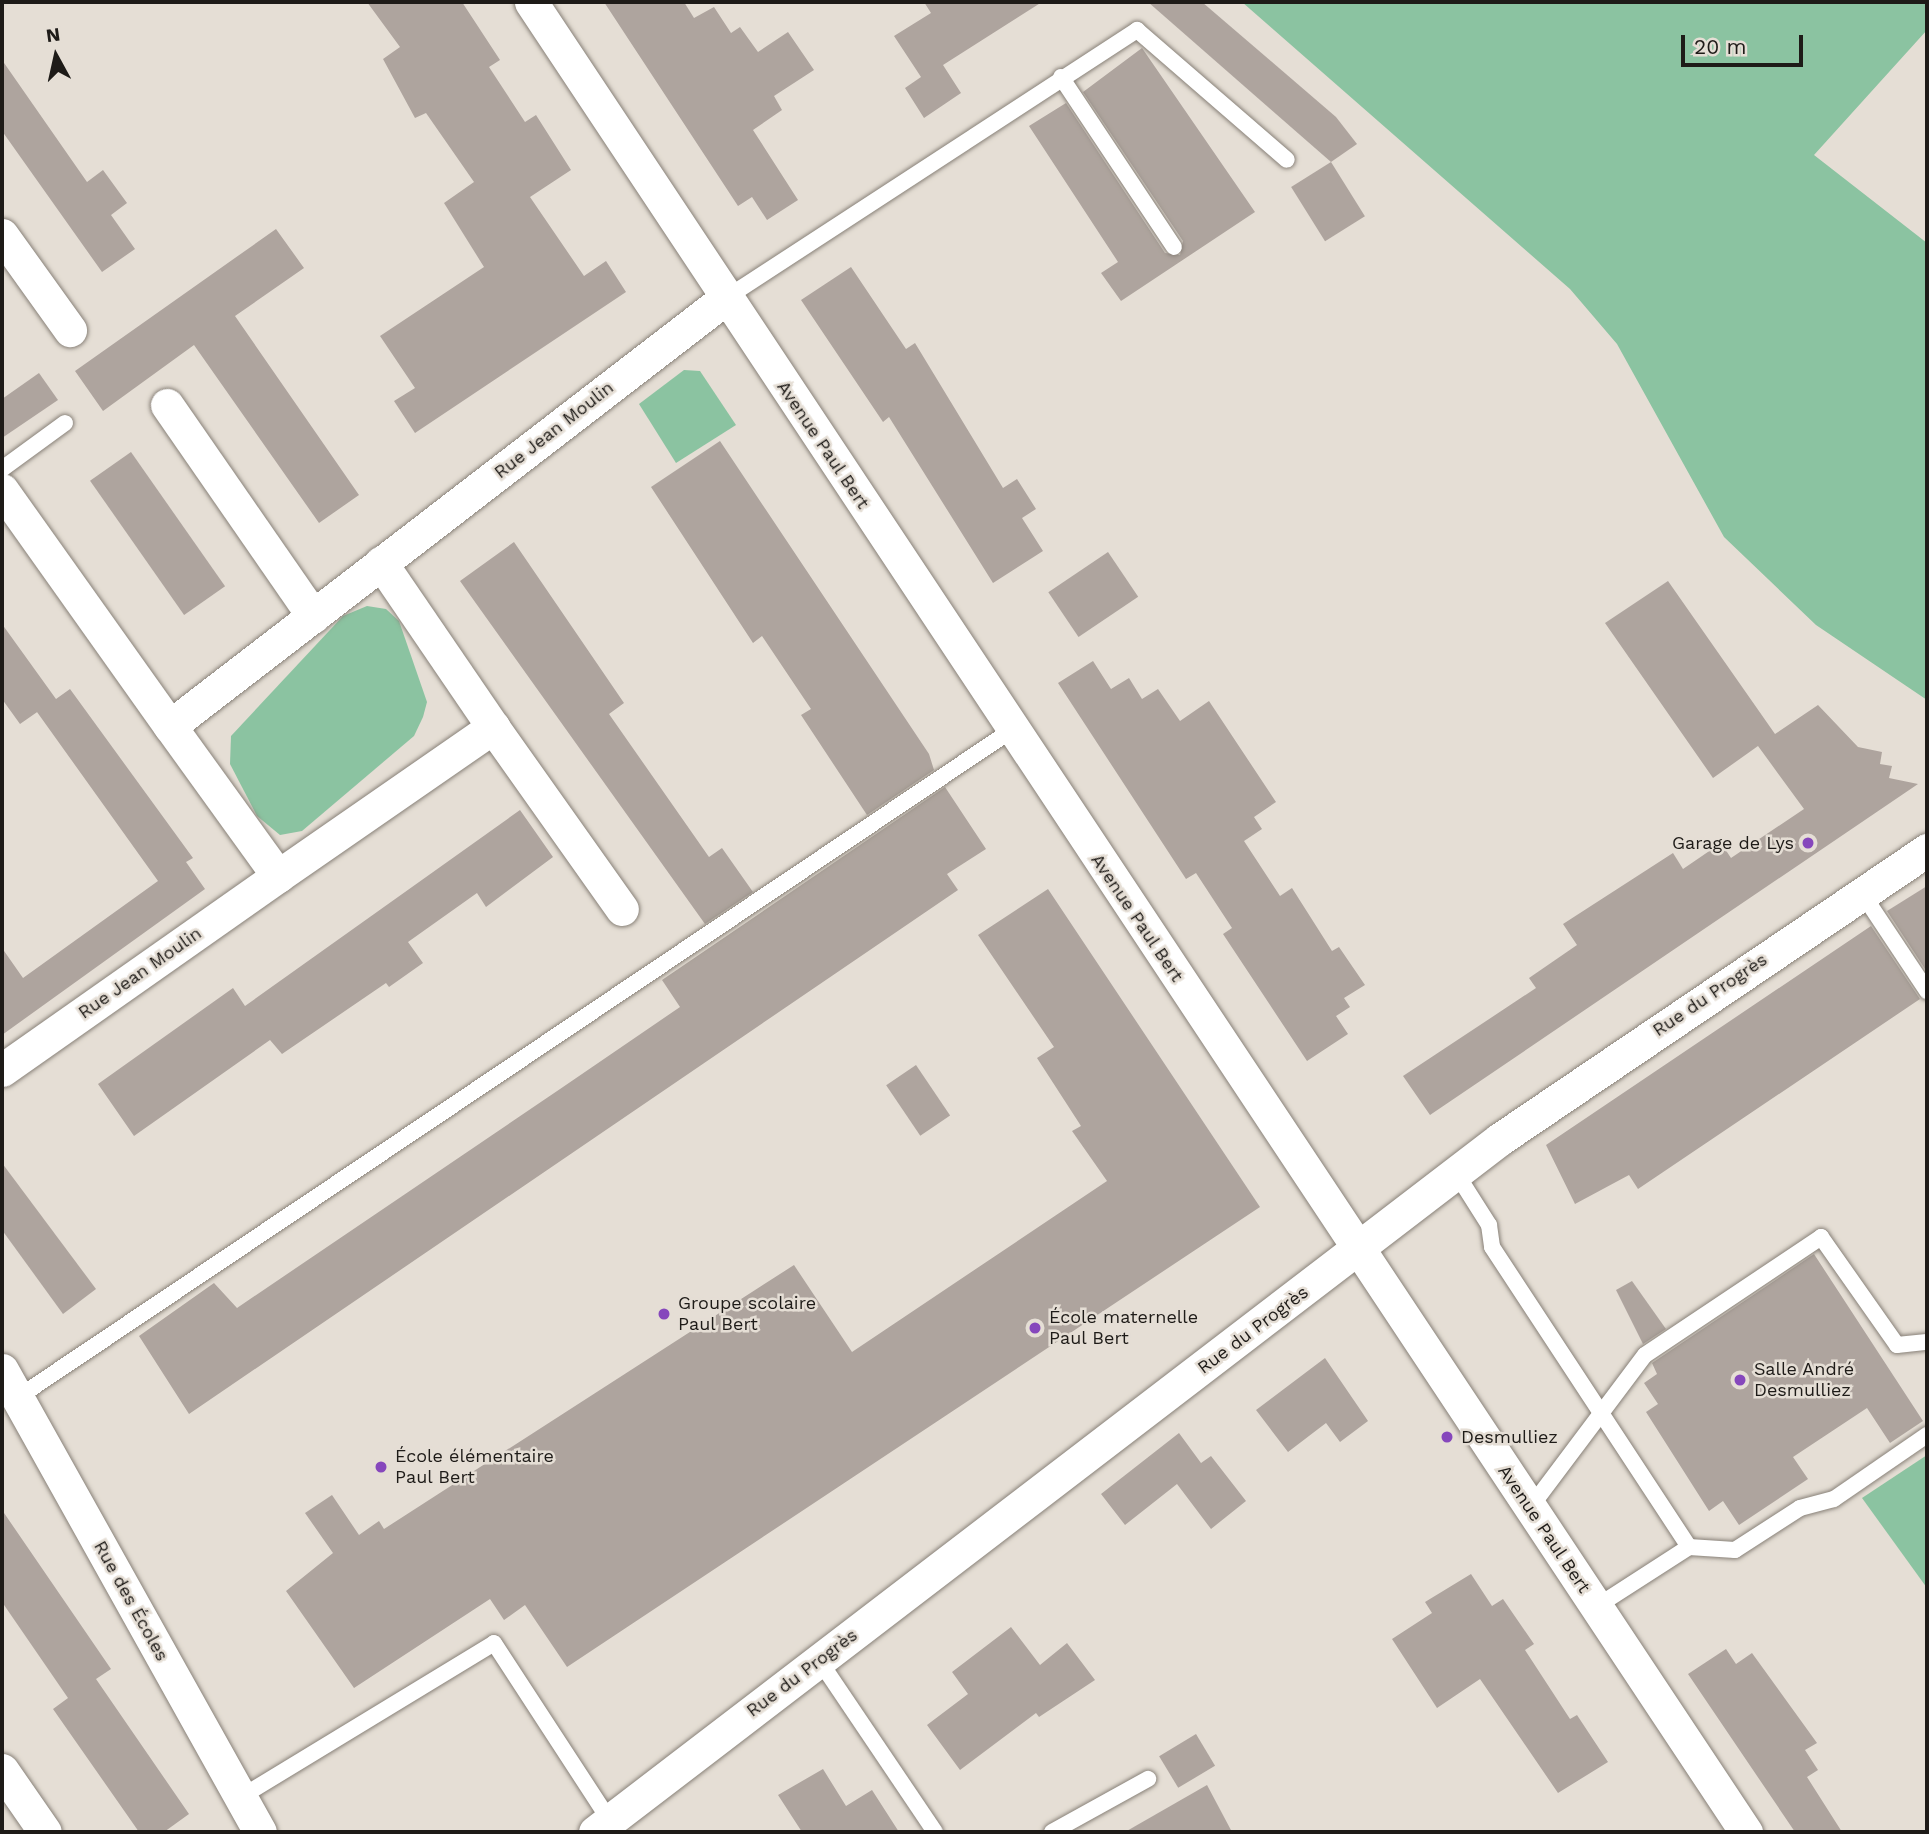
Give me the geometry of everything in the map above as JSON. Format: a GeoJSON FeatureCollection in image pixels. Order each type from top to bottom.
{"type":"FeatureCollection","features":[{"type":"Feature","properties":{"kind":"street","name":"Avenue Paul Bert"},"geometry":{"type":"LineString","coordinates":[[531,2],[1746,1832]]}},
{"type":"Feature","properties":{"kind":"street"},"geometry":{"type":"LineString","coordinates":[[2,235],[70,330]]}},
{"type":"Feature","properties":{"kind":"street","name":"Rue Jean Moulin"},"geometry":{"type":"LineString","coordinates":[[170,726],[726,298]]}},
{"type":"Feature","properties":{"kind":"street"},"geometry":{"type":"LineString","coordinates":[[167,405],[313,617]]}},
{"type":"Feature","properties":{"kind":"street"},"geometry":{"type":"LineString","coordinates":[[2,490],[278,876]]}},
{"type":"Feature","properties":{"kind":"street"},"geometry":{"type":"LineString","coordinates":[[381,563],[622,909]]}},
{"type":"Feature","properties":{"kind":"street","name":"Rue Jean Moulin"},"geometry":{"type":"LineString","coordinates":[[2,1070],[493,727]]}},
{"type":"Feature","properties":{"kind":"street","name":"Rue du Progrès"},"geometry":{"type":"LineString","coordinates":[[602,1826],[1456,1173],[1927,850]]}},
{"type":"Feature","properties":{"kind":"street","name":"Rue des Écoles"},"geometry":{"type":"LineString","coordinates":[[10,1384],[260,1832]]}},
{"type":"Feature","properties":{"kind":"street"},"geometry":{"type":"LineString","coordinates":[[2,1770],[45,1832]]}},
{"type":"Feature","properties":{"kind":"lane"},"geometry":{"type":"LineString","coordinates":[[726,298],[1061,77],[1137,30],[1287,160]]}},
{"type":"Feature","properties":{"kind":"lane"},"geometry":{"type":"LineString","coordinates":[[1061,77],[1174,247]]}},
{"type":"Feature","properties":{"kind":"lane"},"geometry":{"type":"LineString","coordinates":[[2,469],[65,423]]}},
{"type":"Feature","properties":{"kind":"lane"},"geometry":{"type":"LineString","coordinates":[[10,1384],[1012,730]]}},
{"type":"Feature","properties":{"kind":"lane"},"geometry":{"type":"LineString","coordinates":[[1862,893],[1927,991]]}},
{"type":"Feature","properties":{"kind":"lane"},"geometry":{"type":"LineString","coordinates":[[1456,1173],[1489,1225],[1492,1247],[1689,1547]]}},
{"type":"Feature","properties":{"kind":"lane"},"geometry":{"type":"LineString","coordinates":[[1530,1508],[1645,1355],[1821,1237],[1896,1345],[1927,1342]]}},
{"type":"Feature","properties":{"kind":"lane"},"geometry":{"type":"LineString","coordinates":[[1596,1607],[1689,1547],[1735,1550],[1800,1508],[1834,1499],[1927,1435]]}},
{"type":"Feature","properties":{"kind":"lane"},"geometry":{"type":"LineString","coordinates":[[241,1797],[494,1643],[602,1826]]}},
{"type":"Feature","properties":{"kind":"lane"},"geometry":{"type":"LineString","coordinates":[[819,1660],[935,1832]]}},
{"type":"Feature","properties":{"kind":"lane"},"geometry":{"type":"LineString","coordinates":[[1052,1832],[1148,1779]]}},
{"type":"Feature","properties":{"kind":"green space"},"geometry":{"type":"Polygon","coordinates":[[[1242,2],[1927,2],[1927,30],[1814,155],[1927,243],[1927,700],[1816,625],[1724,537],[1617,344],[1570,289],[1242,2]]]}},
{"type":"Feature","properties":{"kind":"green space"},"geometry":{"type":"Polygon","coordinates":[[[684,370],[700,371],[736,425],[676,463],[639,404],[684,370]]]}},
{"type":"Feature","properties":{"kind":"green space"},"geometry":{"type":"Polygon","coordinates":[[[367,606],[386,609],[399,621],[427,702],[423,717],[414,736],[302,831],[280,835],[257,816],[230,764],[231,736],[343,616],[367,606]]]}},
{"type":"Feature","properties":{"kind":"green space"},"geometry":{"type":"Polygon","coordinates":[[[1927,1455],[1927,1588],[1862,1498],[1927,1455]]]}},
{"type":"Feature","properties":{"kind":"building"},"geometry":{"type":"Polygon","coordinates":[[[367,2],[462,2],[500,60],[489,67],[525,122],[536,115],[571,170],[530,197],[584,276],[606,261],[626,292],[415,433],[394,401],[415,388],[380,336],[484,267],[444,203],[474,182],[426,113],[415,118],[383,59],[400,47],[367,2]]]}},
{"type":"Feature","properties":{"kind":"building"},"geometry":{"type":"Polygon","coordinates":[[[604,2],[684,2],[694,18],[714,7],[731,33],[740,27],[758,52],[788,32],[814,70],[774,96],[782,110],[753,130],[798,200],[767,220],[752,197],[738,206],[604,2]]]}},
{"type":"Feature","properties":{"kind":"building"},"geometry":{"type":"Polygon","coordinates":[[[924,2],[1042,2],[943,65],[961,93],[924,118],[905,88],[921,77],[894,36],[931,13],[924,2]]]}},
{"type":"Feature","properties":{"kind":"building"},"geometry":{"type":"Polygon","coordinates":[[[1148,2],[1202,2],[1336,117],[1357,144],[1331,162],[1148,2]]]}},
{"type":"Feature","properties":{"kind":"building"},"geometry":{"type":"Polygon","coordinates":[[[1142,48],[1255,212],[1121,301],[1101,273],[1118,262],[1029,126],[1066,103],[1165,253],[1180,255],[1183,241],[1083,92],[1142,48]]]}},
{"type":"Feature","properties":{"kind":"building"},"geometry":{"type":"Polygon","coordinates":[[[2,60],[87,182],[103,170],[127,203],[111,215],[135,249],[102,272],[2,131],[2,60]]]}},
{"type":"Feature","properties":{"kind":"building"},"geometry":{"type":"Polygon","coordinates":[[[1331,162],[1365,216],[1325,241],[1291,187],[1331,162]]]}},
{"type":"Feature","properties":{"kind":"building"},"geometry":{"type":"Polygon","coordinates":[[[276,229],[304,268],[235,316],[359,495],[319,523],[194,345],[103,411],[75,371],[276,229]]]}},
{"type":"Feature","properties":{"kind":"building"},"geometry":{"type":"Polygon","coordinates":[[[851,267],[906,349],[915,343],[1003,488],[1017,479],[1036,509],[1022,518],[1043,551],[993,583],[889,417],[883,422],[801,300],[851,267]]]}},
{"type":"Feature","properties":{"kind":"building"},"geometry":{"type":"Polygon","coordinates":[[[39,373],[58,400],[2,438],[2,399],[39,373]]]}},
{"type":"Feature","properties":{"kind":"building"},"geometry":{"type":"Polygon","coordinates":[[[720,441],[929,754],[934,770],[867,815],[801,715],[811,709],[762,636],[753,643],[651,487],[720,441]]]}},
{"type":"Feature","properties":{"kind":"building"},"geometry":{"type":"Polygon","coordinates":[[[131,452],[225,586],[184,615],[90,481],[131,452]]]}},
{"type":"Feature","properties":{"kind":"building"},"geometry":{"type":"Polygon","coordinates":[[[514,542],[624,703],[609,714],[709,857],[722,848],[753,892],[705,924],[460,581],[514,542]]]}},
{"type":"Feature","properties":{"kind":"building"},"geometry":{"type":"Polygon","coordinates":[[[1108,552],[1138,597],[1079,637],[1048,592],[1108,552]]]}},
{"type":"Feature","properties":{"kind":"building"},"geometry":{"type":"Polygon","coordinates":[[[1668,581],[1775,734],[1818,705],[1858,747],[1882,752],[1880,764],[1892,766],[1889,778],[1918,784],[1430,1115],[1403,1076],[1536,988],[1529,978],[1577,945],[1563,924],[1673,853],[1683,869],[1721,843],[1731,858],[1804,809],[1758,746],[1713,778],[1605,623],[1668,581]]]}},
{"type":"Feature","properties":{"kind":"building"},"geometry":{"type":"Polygon","coordinates":[[[2,624],[56,699],[70,689],[193,858],[186,862],[205,889],[2,1035],[2,948],[23,978],[158,881],[37,712],[20,724],[2,699],[2,624]]]}},
{"type":"Feature","properties":{"kind":"building"},"geometry":{"type":"Polygon","coordinates":[[[1093,661],[1111,689],[1129,678],[1142,699],[1158,689],[1180,721],[1209,701],[1276,802],[1254,817],[1262,829],[1244,841],[1280,896],[1292,888],[1332,951],[1339,947],[1365,985],[1344,998],[1350,1007],[1336,1016],[1348,1034],[1307,1061],[1223,934],[1232,928],[1196,873],[1186,879],[1058,683],[1093,661]]]}},
{"type":"Feature","properties":{"kind":"building"},"geometry":{"type":"Polygon","coordinates":[[[945,787],[986,849],[947,874],[958,890],[189,1414],[139,1336],[214,1283],[237,1308],[563,1087],[680,1007],[662,980],[945,787]]]}},
{"type":"Feature","properties":{"kind":"building"},"geometry":{"type":"Polygon","coordinates":[[[520,810],[553,857],[486,907],[477,893],[408,942],[423,963],[389,987],[386,983],[282,1054],[270,1040],[134,1136],[98,1084],[233,988],[245,1006],[520,810]]]}},
{"type":"Feature","properties":{"kind":"building"},"geometry":{"type":"Polygon","coordinates":[[[1927,886],[1927,972],[1887,911],[1927,886]]]}},
{"type":"Feature","properties":{"kind":"building"},"geometry":{"type":"Polygon","coordinates":[[[1048,889],[1260,1207],[567,1667],[525,1605],[504,1620],[490,1599],[354,1688],[286,1591],[333,1553],[305,1513],[332,1495],[359,1535],[379,1521],[384,1529],[794,1265],[852,1352],[1107,1181],[1072,1131],[1081,1126],[1037,1058],[1054,1047],[978,935],[1048,889]]]}},
{"type":"Feature","properties":{"kind":"building"},"geometry":{"type":"Polygon","coordinates":[[[1871,926],[1920,999],[1638,1189],[1629,1175],[1575,1204],[1546,1145],[1871,926]]]}},
{"type":"Feature","properties":{"kind":"building"},"geometry":{"type":"Polygon","coordinates":[[[916,1065],[950,1116],[920,1136],[886,1085],[916,1065]]]}},
{"type":"Feature","properties":{"kind":"building"},"geometry":{"type":"Polygon","coordinates":[[[2,1163],[96,1289],[63,1314],[2,1230],[2,1163]]]}},
{"type":"Feature","properties":{"kind":"building"},"geometry":{"type":"Polygon","coordinates":[[[1814,1254],[1923,1421],[1890,1443],[1867,1408],[1793,1457],[1808,1479],[1739,1525],[1723,1501],[1709,1511],[1646,1412],[1658,1404],[1644,1383],[1657,1374],[1652,1363],[1814,1254]]]}},
{"type":"Feature","properties":{"kind":"building"},"geometry":{"type":"Polygon","coordinates":[[[1632,1281],[1666,1329],[1643,1344],[1616,1290],[1632,1281]]]}},
{"type":"Feature","properties":{"kind":"building"},"geometry":{"type":"Polygon","coordinates":[[[1325,1358],[1368,1421],[1340,1442],[1326,1423],[1288,1452],[1256,1410],[1325,1358]]]}},
{"type":"Feature","properties":{"kind":"building"},"geometry":{"type":"Polygon","coordinates":[[[1179,1433],[1201,1463],[1211,1456],[1246,1501],[1211,1529],[1177,1484],[1125,1525],[1101,1494],[1179,1433]]]}},
{"type":"Feature","properties":{"kind":"building"},"geometry":{"type":"Polygon","coordinates":[[[2,1510],[111,1669],[96,1679],[189,1814],[164,1832],[139,1832],[53,1709],[68,1698],[2,1602],[2,1510]]]}},
{"type":"Feature","properties":{"kind":"building"},"geometry":{"type":"Polygon","coordinates":[[[1471,1574],[1492,1606],[1503,1599],[1534,1644],[1525,1650],[1570,1719],[1577,1715],[1608,1762],[1558,1793],[1480,1679],[1437,1708],[1392,1639],[1432,1613],[1425,1602],[1471,1574]]]}},
{"type":"Feature","properties":{"kind":"building"},"geometry":{"type":"Polygon","coordinates":[[[1011,1627],[1040,1665],[1067,1643],[1095,1680],[1039,1717],[1036,1713],[960,1770],[927,1725],[968,1694],[952,1672],[1011,1627]]]}},
{"type":"Feature","properties":{"kind":"building"},"geometry":{"type":"Polygon","coordinates":[[[1726,1649],[1736,1664],[1752,1653],[1817,1743],[1805,1750],[1818,1770],[1807,1777],[1842,1832],[1795,1832],[1688,1674],[1726,1649]]]}},
{"type":"Feature","properties":{"kind":"building"},"geometry":{"type":"Polygon","coordinates":[[[1196,1734],[1215,1766],[1178,1788],[1159,1756],[1196,1734]]]}},
{"type":"Feature","properties":{"kind":"building"},"geometry":{"type":"Polygon","coordinates":[[[823,1769],[846,1806],[872,1790],[899,1832],[802,1832],[778,1795],[823,1769]]]}},
{"type":"Feature","properties":{"kind":"building"},"geometry":{"type":"Polygon","coordinates":[[[1207,1785],[1232,1832],[1125,1832],[1207,1785]]]}},
{"type":"Feature","properties":{"kind":"place","name":"Garage de Lys"},"geometry":{"type":"Point","coordinates":[1808,843]}},
{"type":"Feature","properties":{"kind":"place","name":"Groupe scolaire Paul Bert"},"geometry":{"type":"Point","coordinates":[664,1314]}},
{"type":"Feature","properties":{"kind":"place","name":"École maternelle Paul Bert"},"geometry":{"type":"Point","coordinates":[1035,1328]}},
{"type":"Feature","properties":{"kind":"place","name":"Salle André Desmulliez"},"geometry":{"type":"Point","coordinates":[1740,1380]}},
{"type":"Feature","properties":{"kind":"place","name":"Desmulliez"},"geometry":{"type":"Point","coordinates":[1447,1437]}},
{"type":"Feature","properties":{"kind":"place","name":"École élémentaire Paul Bert"},"geometry":{"type":"Point","coordinates":[381,1467]}}]}
